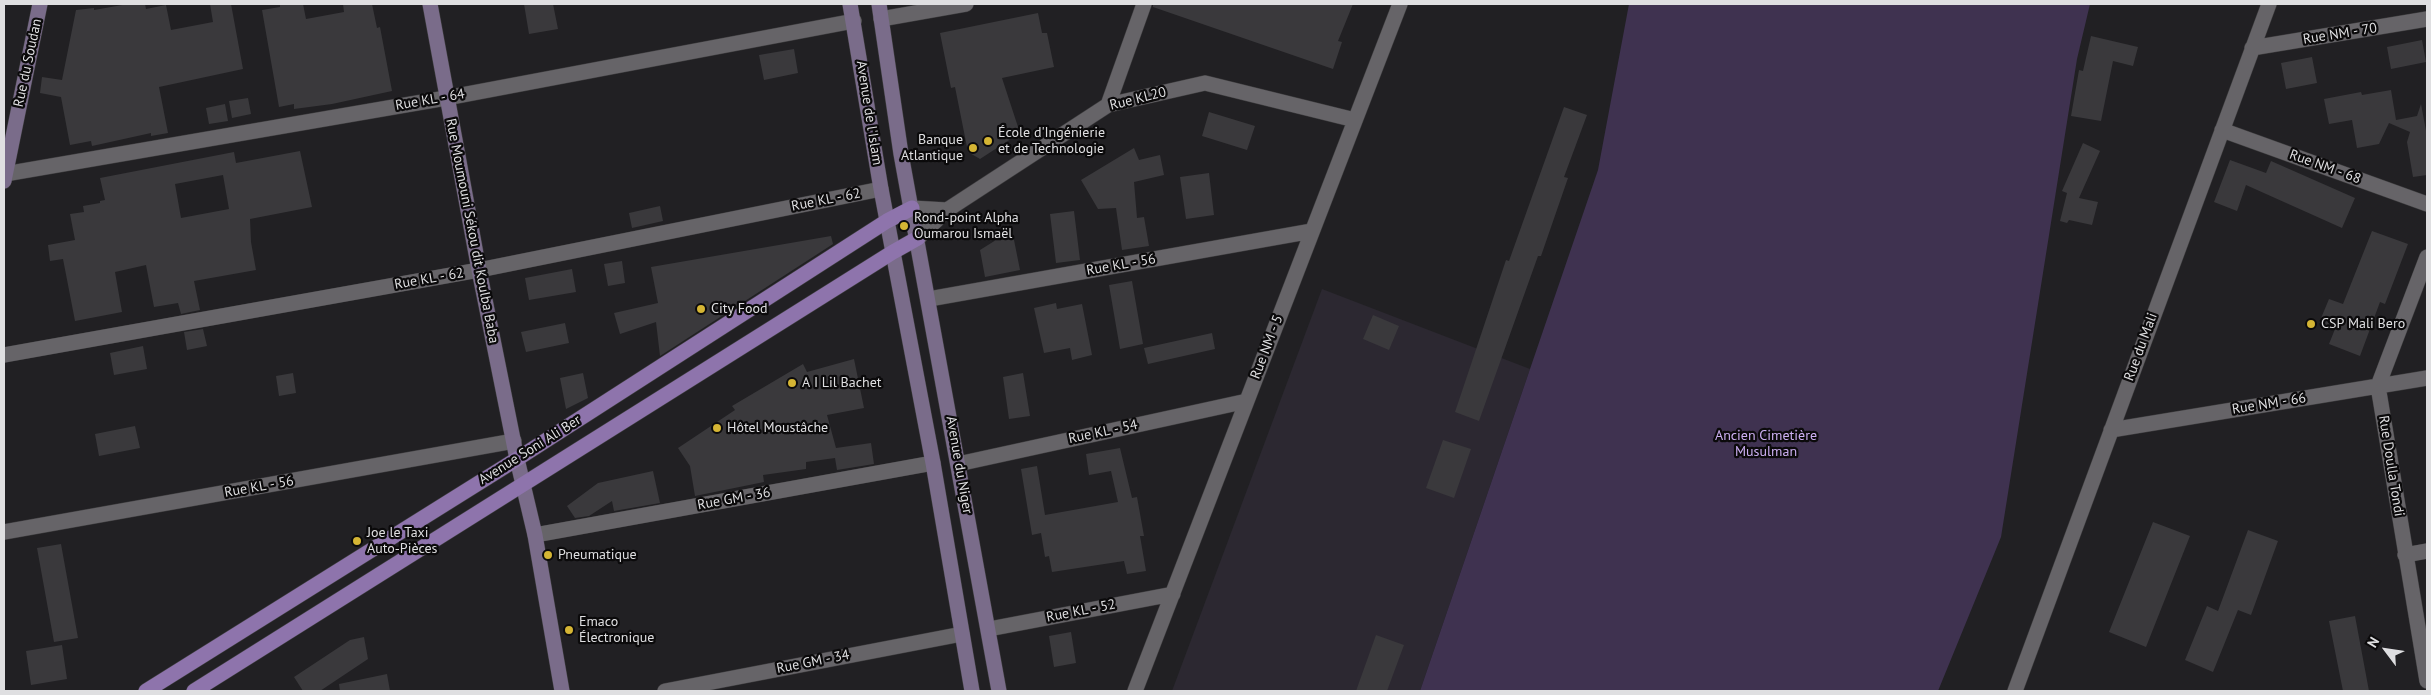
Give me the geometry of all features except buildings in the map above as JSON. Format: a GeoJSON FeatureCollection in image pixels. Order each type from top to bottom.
{"type":"FeatureCollection","features":[{"type":"Feature","properties":{"kind":"main road","name":"Rue du Soudan"},"geometry":{"type":"LineString","coordinates":[[4,177],[40,4]]}},
{"type":"Feature","properties":{"kind":"main road","name":"Rue Moumouni Sékou dit Koulba Baba"},"geometry":{"type":"LineString","coordinates":[[430,4],[479,270],[517,459],[535,535],[562,691]]}},
{"type":"Feature","properties":{"kind":"main road","name":"Avenue de l'Islam"},"geometry":{"type":"LineString","coordinates":[[850,4],[887,221]]}},
{"type":"Feature","properties":{"kind":"main road","name":"Avenue de l'Islam"},"geometry":{"type":"LineString","coordinates":[[880,11],[902,154],[918,238]]}},
{"type":"Feature","properties":{"kind":"main road","name":"Avenue Soni Ali Ber"},"geometry":{"type":"LineString","coordinates":[[146,691],[517,459],[887,221],[912,208]]}},
{"type":"Feature","properties":{"kind":"main road"},"geometry":{"type":"LineString","coordinates":[[887,221],[893,252]]}},
{"type":"Feature","properties":{"kind":"main road","name":"Avenue Soni Ali Ber"},"geometry":{"type":"LineString","coordinates":[[194,691],[918,238]]}},
{"type":"Feature","properties":{"kind":"main road","name":"Avenue du Niger"},"geometry":{"type":"LineString","coordinates":[[918,238],[999,691]]}},
{"type":"Feature","properties":{"kind":"main road","name":"Avenue du Niger"},"geometry":{"type":"LineString","coordinates":[[893,252],[933,463],[972,691]]}},
{"type":"Feature","properties":{"kind":"street"},"geometry":{"type":"LineString","coordinates":[[880,11],[966,4]]}},
{"type":"Feature","properties":{"kind":"street"},"geometry":{"type":"LineString","coordinates":[[1108,105],[1144,4]]}},
{"type":"Feature","properties":{"kind":"street","name":"Rue NM - 5"},"geometry":{"type":"LineString","coordinates":[[1135,691],[1400,4]]}},
{"type":"Feature","properties":{"kind":"street","name":"Rue du Mali"},"geometry":{"type":"LineString","coordinates":[[2014,691],[2268,4]]}},
{"type":"Feature","properties":{"kind":"street","name":"Rue NM - 70"},"geometry":{"type":"LineString","coordinates":[[2252,48],[2427,20]]}},
{"type":"Feature","properties":{"kind":"street","name":"Rue KL - 64"},"geometry":{"type":"LineString","coordinates":[[4,177],[446,98],[854,21]]}},
{"type":"Feature","properties":{"kind":"street","name":"Rue KL20"},"geometry":{"type":"LineString","coordinates":[[918,238],[947,210],[1108,105],[1205,83],[1355,120]]}},
{"type":"Feature","properties":{"kind":"street","name":"Rue NM - 68"},"geometry":{"type":"LineString","coordinates":[[2222,130],[2427,204]]}},
{"type":"Feature","properties":{"kind":"street","name":"Rue KL - 62"},"geometry":{"type":"LineString","coordinates":[[4,355],[479,270],[881,189]]}},
{"type":"Feature","properties":{"kind":"street"},"geometry":{"type":"LineString","coordinates":[[912,208],[947,210]]}},
{"type":"Feature","properties":{"kind":"street","name":"Rue KL - 56"},"geometry":{"type":"LineString","coordinates":[[929,299],[1312,231]]}},
{"type":"Feature","properties":{"kind":"street","name":"Rue Doulla Tondi"},"geometry":{"type":"LineString","coordinates":[[2427,257],[2378,386],[2427,681]]}},
{"type":"Feature","properties":{"kind":"street","name":"Rue NM - 66"},"geometry":{"type":"LineString","coordinates":[[2111,430],[2427,378]]}},
{"type":"Feature","properties":{"kind":"street","name":"Rue KL - 54"},"geometry":{"type":"LineString","coordinates":[[958,464],[1247,401]]}},
{"type":"Feature","properties":{"kind":"street","name":"Rue KL - 56"},"geometry":{"type":"LineString","coordinates":[[4,532],[514,441]]}},
{"type":"Feature","properties":{"kind":"street","name":"Rue GM - 36"},"geometry":{"type":"LineString","coordinates":[[535,535],[933,463]]}},
{"type":"Feature","properties":{"kind":"street"},"geometry":{"type":"LineString","coordinates":[[2405,555],[2427,551]]}},
{"type":"Feature","properties":{"kind":"street","name":"Rue KL - 52"},"geometry":{"type":"LineString","coordinates":[[989,629],[1173,594]]}},
{"type":"Feature","properties":{"kind":"street","name":"Rue GM - 34"},"geometry":{"type":"LineString","coordinates":[[665,691],[962,634]]}},
{"type":"Feature","properties":{"kind":"shaded area"},"geometry":{"type":"Polygon","coordinates":[[[1322,289],[1530,369],[1420,691],[1172,691],[1322,289]]]}},
{"type":"Feature","properties":{"kind":"green space","name":"Ancien Cimetière Musulman"},"geometry":{"type":"Polygon","coordinates":[[[1629,4],[2090,4],[2077,59],[2001,537],[1938,691],[1420,691],[1598,170],[1629,4]]]}},
{"type":"Feature","properties":{"kind":"place","name":"École d'Ingénierie et de Technologie"},"geometry":{"type":"Point","coordinates":[988,141]}},
{"type":"Feature","properties":{"kind":"place","name":"Banque Atlantique"},"geometry":{"type":"Point","coordinates":[973,148]}},
{"type":"Feature","properties":{"kind":"place","name":"Rond-point Alpha Oumarou Ismaël"},"geometry":{"type":"Point","coordinates":[904,226]}},
{"type":"Feature","properties":{"kind":"place","name":"City Food"},"geometry":{"type":"Point","coordinates":[701,309]}},
{"type":"Feature","properties":{"kind":"place","name":"CSP Mali Bero"},"geometry":{"type":"Point","coordinates":[2311,324]}},
{"type":"Feature","properties":{"kind":"place","name":"A I Lil Bachet"},"geometry":{"type":"Point","coordinates":[792,383]}},
{"type":"Feature","properties":{"kind":"place","name":"Hôtel Moustâche"},"geometry":{"type":"Point","coordinates":[717,428]}},
{"type":"Feature","properties":{"kind":"place","name":"Joe le Taxi Auto-Pièces"},"geometry":{"type":"Point","coordinates":[357,541]}},
{"type":"Feature","properties":{"kind":"place","name":"Pneumatique"},"geometry":{"type":"Point","coordinates":[548,555]}},
{"type":"Feature","properties":{"kind":"place","name":"Emaco Électronique"},"geometry":{"type":"Point","coordinates":[569,630]}}]}
